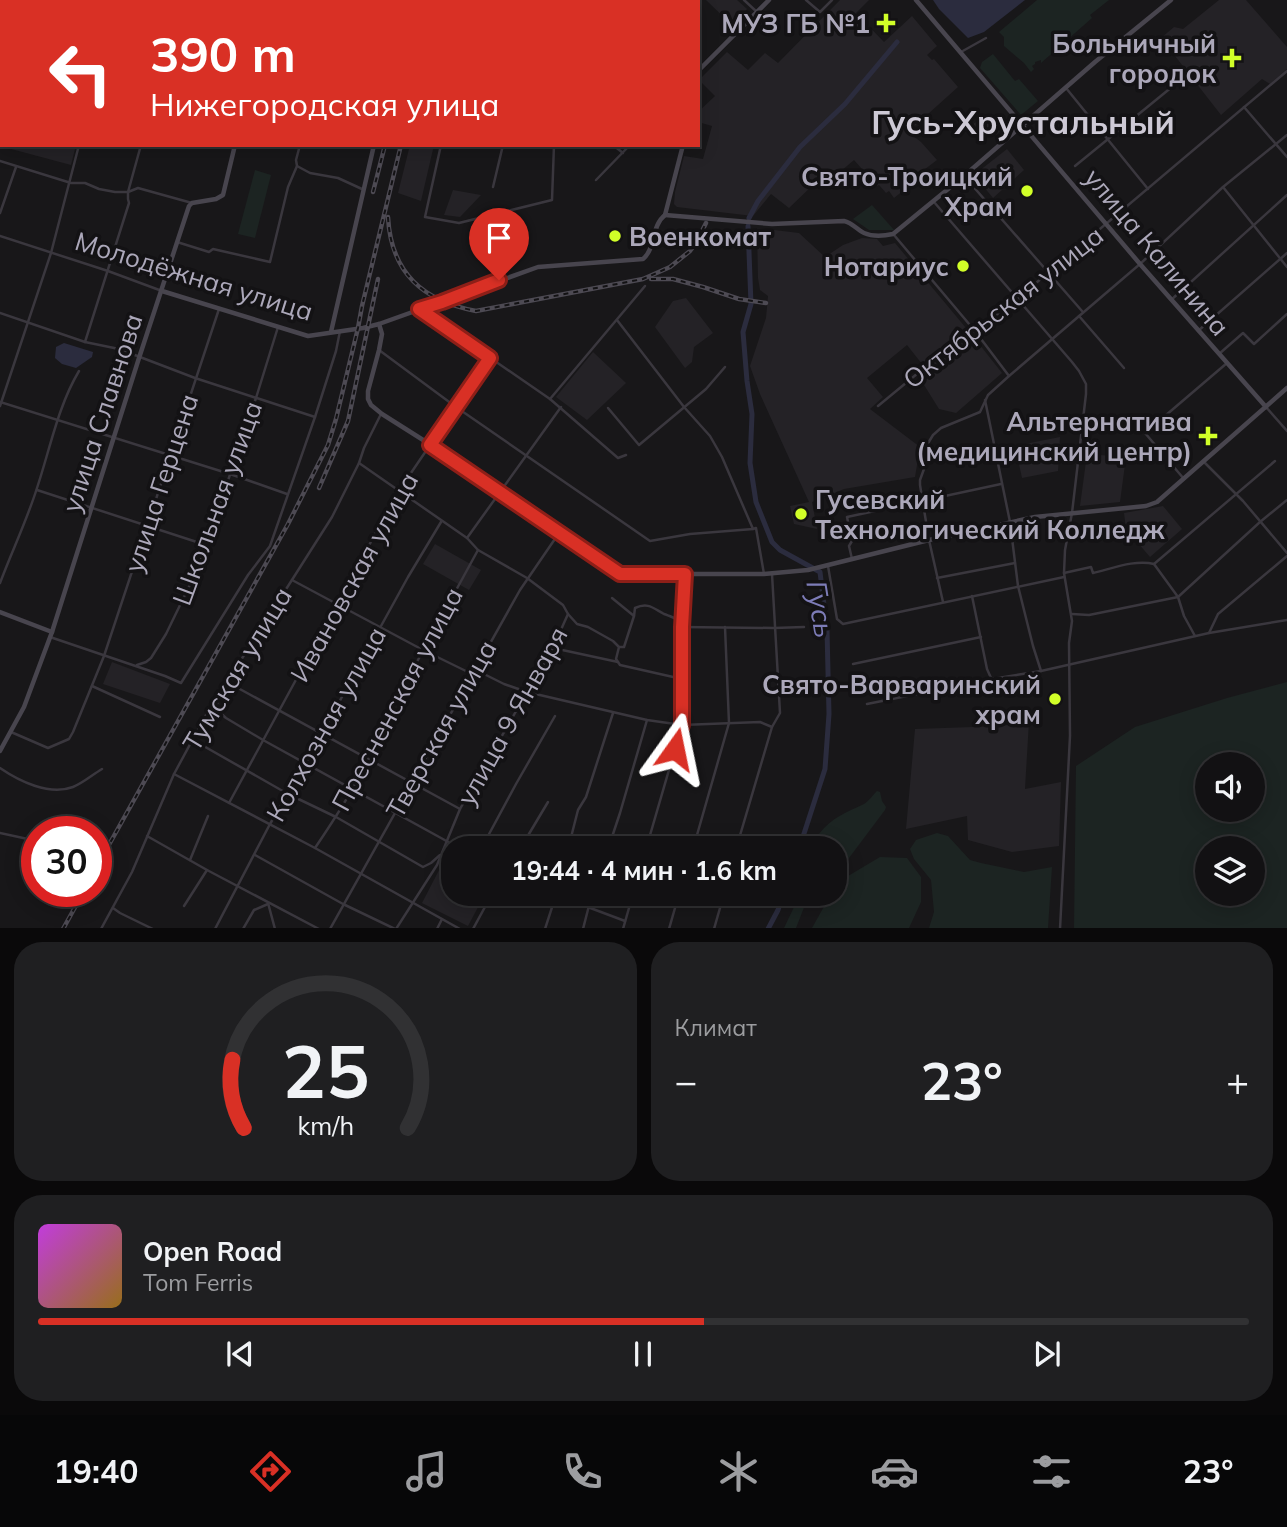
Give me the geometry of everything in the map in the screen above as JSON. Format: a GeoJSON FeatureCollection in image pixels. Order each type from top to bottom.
{"type":"FeatureCollection","features":[{"type":"Feature","properties":{"kind":"main road"},"geometry":{"type":"LineString","coordinates":[[700,69],[769,0]]}},
{"type":"Feature","properties":{"kind":"main road","name":"улица Калинина"},"geometry":{"type":"LineString","coordinates":[[916,0],[1140,264],[1266,407]]}},
{"type":"Feature","properties":{"kind":"main road"},"geometry":{"type":"LineString","coordinates":[[682,147],[665,215],[772,224],[844,221],[864,233],[881,236],[893,234],[1171,0]]}},
{"type":"Feature","properties":{"kind":"main road"},"geometry":{"type":"LineString","coordinates":[[191,204],[223,195],[235,147]]}},
{"type":"Feature","properties":{"kind":"main road"},"geometry":{"type":"LineString","coordinates":[[331,332],[374,147]]}},
{"type":"Feature","properties":{"kind":"main road","name":"улица Славнова"},"geometry":{"type":"LineString","coordinates":[[0,751],[24,707],[51,635],[191,204]]}},
{"type":"Feature","properties":{"kind":"main road","name":"Молодёжная улица"},"geometry":{"type":"LineString","coordinates":[[162,291],[308,336],[362,328],[538,267],[643,259],[648,253],[657,223],[665,215]]}},
{"type":"Feature","properties":{"kind":"main road"},"geometry":{"type":"LineString","coordinates":[[379,324],[382,334],[368,391],[371,405],[620,574],[772,574],[808,570],[1035,517],[1146,506],[1157,502],[1287,388]]}},
{"type":"Feature","properties":{"kind":"main road"},"geometry":{"type":"LineString","coordinates":[[0,612],[51,635]]}},
{"type":"Feature","properties":{"kind":"street"},"geometry":{"type":"LineString","coordinates":[[744,0],[757,12]]}},
{"type":"Feature","properties":{"kind":"street"},"geometry":{"type":"LineString","coordinates":[[806,0],[820,12],[831,0]]}},
{"type":"Feature","properties":{"kind":"street"},"geometry":{"type":"LineString","coordinates":[[960,53],[986,38]]}},
{"type":"Feature","properties":{"kind":"street","name":"Октябрьская улица"},"geometry":{"type":"LineString","coordinates":[[878,406],[969,331],[975,331],[1017,299],[1287,71]]}},
{"type":"Feature","properties":{"kind":"street"},"geometry":{"type":"LineString","coordinates":[[1075,166],[1178,82]]}},
{"type":"Feature","properties":{"kind":"street"},"geometry":{"type":"LineString","coordinates":[[1066,88],[1148,189]]}},
{"type":"Feature","properties":{"kind":"street"},"geometry":{"type":"LineString","coordinates":[[1244,107],[1287,158]]}},
{"type":"Feature","properties":{"kind":"street"},"geometry":{"type":"LineString","coordinates":[[943,602],[929,540],[920,480],[931,438],[941,428],[980,412],[988,395],[1009,376],[1140,264],[1223,187],[1287,135]]}},
{"type":"Feature","properties":{"kind":"street"},"geometry":{"type":"LineString","coordinates":[[79,147],[51,253],[0,403],[288,494]]}},
{"type":"Feature","properties":{"kind":"street"},"geometry":{"type":"LineString","coordinates":[[85,342],[129,203],[128,192],[140,147]]}},
{"type":"Feature","properties":{"kind":"street"},"geometry":{"type":"LineString","coordinates":[[177,242],[209,252],[213,249],[270,262],[288,187],[297,166],[299,147]]}},
{"type":"Feature","properties":{"kind":"street"},"geometry":{"type":"LineString","coordinates":[[441,147],[425,217],[459,223],[552,200],[554,147]]}},
{"type":"Feature","properties":{"kind":"street"},"geometry":{"type":"LineString","coordinates":[[493,187],[503,147]]}},
{"type":"Feature","properties":{"kind":"street"},"geometry":{"type":"LineString","coordinates":[[616,147],[623,153]]}},
{"type":"Feature","properties":{"kind":"street"},"geometry":{"type":"LineString","coordinates":[[596,180],[628,147]]}},
{"type":"Feature","properties":{"kind":"street"},"geometry":{"type":"LineString","coordinates":[[0,161],[71,183],[85,183],[115,192],[128,192],[138,188],[191,204]]}},
{"type":"Feature","properties":{"kind":"street"},"geometry":{"type":"LineString","coordinates":[[297,166],[310,173],[338,178],[364,190]]}},
{"type":"Feature","properties":{"kind":"street"},"geometry":{"type":"LineString","coordinates":[[0,213],[16,167]]}},
{"type":"Feature","properties":{"kind":"street"},"geometry":{"type":"LineString","coordinates":[[964,176],[1083,312]]}},
{"type":"Feature","properties":{"kind":"street"},"geometry":{"type":"LineString","coordinates":[[1223,187],[1287,267]]}},
{"type":"Feature","properties":{"kind":"street"},"geometry":{"type":"LineString","coordinates":[[1171,300],[1287,195]]}},
{"type":"Feature","properties":{"kind":"street"},"geometry":{"type":"LineString","coordinates":[[934,202],[1079,371],[1086,384],[1072,513],[1065,551],[1065,575],[1072,614],[1069,643],[1070,747],[1060,928]]}},
{"type":"Feature","properties":{"kind":"street"},"geometry":{"type":"LineString","coordinates":[[893,234],[975,331],[1009,376]]}},
{"type":"Feature","properties":{"kind":"street","name":"Молодёжная улица"},"geometry":{"type":"LineString","coordinates":[[0,236],[162,291]]}},
{"type":"Feature","properties":{"kind":"street"},"geometry":{"type":"LineString","coordinates":[[1198,331],[1287,253]]}},
{"type":"Feature","properties":{"kind":"street"},"geometry":{"type":"LineString","coordinates":[[550,399],[645,286]]}},
{"type":"Feature","properties":{"kind":"street","name":"улица Герцена"},"geometry":{"type":"LineString","coordinates":[[11,732],[48,748],[69,739],[104,656],[219,309]]}},
{"type":"Feature","properties":{"kind":"street"},"geometry":{"type":"LineString","coordinates":[[419,309],[561,407],[618,458],[626,455]]}},
{"type":"Feature","properties":{"kind":"street"},"geometry":{"type":"LineString","coordinates":[[0,313],[85,342],[119,349],[195,378],[315,417]]}},
{"type":"Feature","properties":{"kind":"street"},"geometry":{"type":"LineString","coordinates":[[1219,354],[1243,333],[1254,344],[1287,314]]}},
{"type":"Feature","properties":{"kind":"street"},"geometry":{"type":"LineString","coordinates":[[1079,316],[1124,368]]}},
{"type":"Feature","properties":{"kind":"street"},"geometry":{"type":"LineString","coordinates":[[617,320],[684,407],[710,436],[753,528],[756,528],[764,574]]}},
{"type":"Feature","properties":{"kind":"street","name":"Школьная улица"},"geometry":{"type":"LineString","coordinates":[[135,665],[146,662],[166,634],[199,566],[278,327]]}},
{"type":"Feature","properties":{"kind":"street"},"geometry":{"type":"LineString","coordinates":[[51,635],[181,683],[248,575],[270,546],[315,417],[340,331]]}},
{"type":"Feature","properties":{"kind":"street"},"geometry":{"type":"LineString","coordinates":[[379,349],[456,407],[650,541],[753,528]]}},
{"type":"Feature","properties":{"kind":"street","name":"Ивановская улица"},"geometry":{"type":"LineString","coordinates":[[229,803],[398,492],[490,358]]}},
{"type":"Feature","properties":{"kind":"street"},"geometry":{"type":"LineString","coordinates":[[1184,479],[1145,433],[1227,363]]}},
{"type":"Feature","properties":{"kind":"street"},"geometry":{"type":"LineString","coordinates":[[608,408],[639,445],[706,389],[725,367]]}},
{"type":"Feature","properties":{"kind":"street"},"geometry":{"type":"LineString","coordinates":[[0,583],[37,490],[59,420],[79,371]]}},
{"type":"Feature","properties":{"kind":"street"},"geometry":{"type":"LineString","coordinates":[[985,400],[1010,522],[1018,586],[1041,671]]}},
{"type":"Feature","properties":{"kind":"street"},"geometry":{"type":"LineString","coordinates":[[467,538],[561,407]]}},
{"type":"Feature","properties":{"kind":"street","name":"улица Калинина"},"geometry":{"type":"LineString","coordinates":[[1266,407],[1287,431]]}},
{"type":"Feature","properties":{"kind":"street","name":"Тумская улица"},"geometry":{"type":"LineString","coordinates":[[102,928],[132,872],[174,774],[192,740],[207,713],[215,708],[227,682],[331,517],[382,414]]}},
{"type":"Feature","properties":{"kind":"street"},"geometry":{"type":"LineString","coordinates":[[1154,564],[1275,461]]}},
{"type":"Feature","properties":{"kind":"street"},"geometry":{"type":"LineString","coordinates":[[1203,462],[1243,501],[1287,554],[1218,614],[1209,633]]}},
{"type":"Feature","properties":{"kind":"street"},"geometry":{"type":"LineString","coordinates":[[359,463],[467,538],[478,550],[527,578],[563,606],[577,624],[588,627],[619,647]]}},
{"type":"Feature","properties":{"kind":"street"},"geometry":{"type":"LineString","coordinates":[[852,559],[849,545],[852,541],[847,517],[1001,484]]}},
{"type":"Feature","properties":{"kind":"street"},"geometry":{"type":"LineString","coordinates":[[37,490],[206,545]]}},
{"type":"Feature","properties":{"kind":"street"},"geometry":{"type":"LineString","coordinates":[[1072,614],[1089,615],[1178,597],[1287,500]]}},
{"type":"Feature","properties":{"kind":"street","name":"Колхозная улица"},"geometry":{"type":"LineString","coordinates":[[216,928],[270,824],[441,522]]}},
{"type":"Feature","properties":{"kind":"street","name":"Тверская улица"},"geometry":{"type":"LineString","coordinates":[[331,928],[527,578],[559,533]]}},
{"type":"Feature","properties":{"kind":"street","name":"Пресненская улица"},"geometry":{"type":"LineString","coordinates":[[315,848],[336,817],[367,759],[371,746],[478,550]]}},
{"type":"Feature","properties":{"kind":"street"},"geometry":{"type":"LineString","coordinates":[[825,567],[837,619],[843,624],[1018,586],[1091,567],[1093,573],[1147,562],[1154,564],[1178,597],[1195,636]]}},
{"type":"Feature","properties":{"kind":"street"},"geometry":{"type":"LineString","coordinates":[[937,578],[1014,563]]}},
{"type":"Feature","properties":{"kind":"street"},"geometry":{"type":"LineString","coordinates":[[650,836],[682,725],[685,574]]}},
{"type":"Feature","properties":{"kind":"street"},"geometry":{"type":"LineString","coordinates":[[740,836],[772,727],[780,713],[772,574]]}},
{"type":"Feature","properties":{"kind":"street"},"geometry":{"type":"LineString","coordinates":[[292,580],[472,674]]}},
{"type":"Feature","properties":{"kind":"street"},"geometry":{"type":"LineString","coordinates":[[972,596],[987,669],[992,679]]}},
{"type":"Feature","properties":{"kind":"street"},"geometry":{"type":"LineString","coordinates":[[612,598],[634,616]]}},
{"type":"Feature","properties":{"kind":"street"},"geometry":{"type":"LineString","coordinates":[[619,647],[624,647],[635,608],[642,604],[650,605],[682,621]]}},
{"type":"Feature","properties":{"kind":"street","name":"улица 9 Января"},"geometry":{"type":"LineString","coordinates":[[448,836],[460,809],[553,648],[568,614]]}},
{"type":"Feature","properties":{"kind":"street"},"geometry":{"type":"LineString","coordinates":[[867,704],[1070,665],[1209,633],[1287,620]]}},
{"type":"Feature","properties":{"kind":"street"},"geometry":{"type":"LineString","coordinates":[[682,627],[804,626]]}},
{"type":"Feature","properties":{"kind":"street"},"geometry":{"type":"LineString","coordinates":[[697,836],[729,723],[725,627]]}},
{"type":"Feature","properties":{"kind":"street"},"geometry":{"type":"LineString","coordinates":[[853,664],[981,637]]}},
{"type":"Feature","properties":{"kind":"street"},"geometry":{"type":"LineString","coordinates":[[618,662],[616,659],[619,647]]}},
{"type":"Feature","properties":{"kind":"street"},"geometry":{"type":"LineString","coordinates":[[553,648],[682,679]]}},
{"type":"Feature","properties":{"kind":"street"},"geometry":{"type":"LineString","coordinates":[[474,670],[527,692],[647,720],[682,725],[760,722],[772,727]]}},
{"type":"Feature","properties":{"kind":"street"},"geometry":{"type":"LineString","coordinates":[[227,682],[460,809]]}},
{"type":"Feature","properties":{"kind":"street"},"geometry":{"type":"LineString","coordinates":[[92,686],[160,717]]}},
{"type":"Feature","properties":{"kind":"street"},"geometry":{"type":"LineString","coordinates":[[215,708],[226,718],[263,740],[441,838]]}},
{"type":"Feature","properties":{"kind":"street"},"geometry":{"type":"LineString","coordinates":[[571,836],[613,713]]}},
{"type":"Feature","properties":{"kind":"street"},"geometry":{"type":"LineString","coordinates":[[488,836],[555,716]]}},
{"type":"Feature","properties":{"kind":"street"},"geometry":{"type":"LineString","coordinates":[[612,836],[647,720]]}},
{"type":"Feature","properties":{"kind":"street"},"geometry":{"type":"LineString","coordinates":[[192,740],[423,867],[441,854]]}},
{"type":"Feature","properties":{"kind":"street"},"geometry":{"type":"LineString","coordinates":[[0,768],[42,788],[66,789],[102,769]]}},
{"type":"Feature","properties":{"kind":"street"},"geometry":{"type":"LineString","coordinates":[[174,774],[458,928]]}},
{"type":"Feature","properties":{"kind":"street"},"geometry":{"type":"LineString","coordinates":[[528,836],[548,802]]}},
{"type":"Feature","properties":{"kind":"street"},"geometry":{"type":"LineString","coordinates":[[190,860],[208,816]]}},
{"type":"Feature","properties":{"kind":"street"},"geometry":{"type":"LineString","coordinates":[[0,833],[21,839]]}},
{"type":"Feature","properties":{"kind":"street"},"geometry":{"type":"LineString","coordinates":[[146,836],[317,928]]}},
{"type":"Feature","properties":{"kind":"street","name":"улица 9 Января"},"geometry":{"type":"LineString","coordinates":[[397,928],[437,865],[441,854]]}},
{"type":"Feature","properties":{"kind":"street"},"geometry":{"type":"LineString","coordinates":[[255,855],[343,904],[394,928]]}},
{"type":"Feature","properties":{"kind":"street"},"geometry":{"type":"LineString","coordinates":[[184,906],[207,870]]}},
{"type":"Feature","properties":{"kind":"street"},"geometry":{"type":"LineString","coordinates":[[244,928],[254,910],[268,902]]}},
{"type":"Feature","properties":{"kind":"street"},"geometry":{"type":"LineString","coordinates":[[268,902],[275,928]]}},
{"type":"Feature","properties":{"kind":"street"},"geometry":{"type":"LineString","coordinates":[[474,928],[485,906]]}},
{"type":"Feature","properties":{"kind":"street"},"geometry":{"type":"LineString","coordinates":[[545,928],[552,906]]}},
{"type":"Feature","properties":{"kind":"street"},"geometry":{"type":"LineString","coordinates":[[583,906],[625,922]]}},
{"type":"Feature","properties":{"kind":"street"},"geometry":{"type":"LineString","coordinates":[[623,928],[630,906]]}},
{"type":"Feature","properties":{"kind":"street"},"geometry":{"type":"LineString","coordinates":[[669,928],[676,906]]}},
{"type":"Feature","properties":{"kind":"street"},"geometry":{"type":"LineString","coordinates":[[714,928],[721,906]]}},
{"type":"Feature","properties":{"kind":"street"},"geometry":{"type":"LineString","coordinates":[[113,908],[144,927]]}},
{"type":"Feature","properties":{"kind":"street"},"geometry":{"type":"LineString","coordinates":[[583,928],[588,908]]}},
{"type":"Feature","properties":{"kind":"street"},"geometry":{"type":"LineString","coordinates":[[438,928],[443,919]]}},
{"type":"Feature","properties":{"kind":"shaded area"},"geometry":{"type":"Polygon","coordinates":[[[706,0],[737,0],[747,9],[732,25],[706,0]]]}},
{"type":"Feature","properties":{"kind":"shaded area"},"geometry":{"type":"Polygon","coordinates":[[[840,0],[869,0],[856,13],[884,42],[912,16],[937,46],[927,55],[934,59],[958,87],[908,132],[937,160],[912,179],[914,182],[894,198],[889,191],[886,193],[877,186],[854,160],[820,189],[814,184],[789,208],[771,194],[753,216],[677,207],[674,204],[675,192],[684,156],[703,159],[712,126],[700,123],[700,110],[715,96],[700,79],[727,52],[748,70],[765,53],[778,63],[840,0]]]}},
{"type":"Feature","properties":{"kind":"shaded area"},"geometry":{"type":"Polygon","coordinates":[[[1037,0],[1109,0],[1041,63],[1041,60],[1035,62],[1031,72],[1004,46],[1004,37],[999,32],[1037,0]]]}},
{"type":"Feature","properties":{"kind":"shaded area","name":"Больничный городок"},"geometry":{"type":"Polygon","coordinates":[[[1219,0],[1246,0],[1287,47],[1287,69],[1270,84],[1262,79],[1221,115],[1161,38],[1174,27],[1183,29],[1219,0]]]}},
{"type":"Feature","properties":{"kind":"shaded area"},"geometry":{"type":"Polygon","coordinates":[[[993,54],[1015,81],[1019,79],[1038,101],[1021,115],[980,68],[982,62],[993,54]]]}},
{"type":"Feature","properties":{"kind":"shaded area"},"geometry":{"type":"Polygon","coordinates":[[[986,114],[1000,131],[996,135],[992,131],[983,140],[971,126],[986,114]]]}},
{"type":"Feature","properties":{"kind":"shaded area"},"geometry":{"type":"Polygon","coordinates":[[[4,147],[76,147],[71,165],[4,147]]]}},
{"type":"Feature","properties":{"kind":"shaded area"},"geometry":{"type":"Polygon","coordinates":[[[410,147],[434,147],[421,201],[398,193],[410,147]]]}},
{"type":"Feature","properties":{"kind":"shaded area"},"geometry":{"type":"Polygon","coordinates":[[[1007,149],[1024,170],[993,198],[974,175],[1007,149]]]}},
{"type":"Feature","properties":{"kind":"shaded area"},"geometry":{"type":"Polygon","coordinates":[[[255,170],[271,175],[255,238],[238,234],[255,170]]]}},
{"type":"Feature","properties":{"kind":"shaded area"},"geometry":{"type":"Polygon","coordinates":[[[453,190],[481,195],[460,217],[444,215],[453,190]]]}},
{"type":"Feature","properties":{"kind":"shaded area"},"geometry":{"type":"Polygon","coordinates":[[[872,205],[894,230],[869,230],[853,219],[872,205]]]}},
{"type":"Feature","properties":{"kind":"shaded area"},"geometry":{"type":"Polygon","coordinates":[[[757,228],[799,233],[825,257],[843,245],[862,238],[877,239],[883,246],[895,243],[966,328],[922,364],[907,345],[867,378],[883,397],[870,409],[920,447],[915,477],[844,489],[812,502],[817,529],[794,524],[790,506],[809,502],[750,366],[766,318],[768,296],[760,290],[758,278],[757,228]]]}},
{"type":"Feature","properties":{"kind":"shaded area"},"geometry":{"type":"Polygon","coordinates":[[[686,298],[713,333],[694,347],[692,362],[685,368],[655,327],[673,301],[686,298]]]}},
{"type":"Feature","properties":{"kind":"shaded area"},"geometry":{"type":"Polygon","coordinates":[[[972,335],[1002,373],[956,413],[939,409],[921,380],[921,373],[972,335]]]}},
{"type":"Feature","properties":{"kind":"shaded area"},"geometry":{"type":"Polygon","coordinates":[[[593,352],[626,383],[587,420],[556,397],[593,352]]]}},
{"type":"Feature","properties":{"kind":"shaded area"},"geometry":{"type":"Polygon","coordinates":[[[1060,437],[1058,471],[1022,478],[1015,446],[1060,437]]]}},
{"type":"Feature","properties":{"kind":"shaded area"},"geometry":{"type":"Polygon","coordinates":[[[1087,454],[1126,457],[1120,502],[1080,506],[1087,454]]]}},
{"type":"Feature","properties":{"kind":"shaded area"},"geometry":{"type":"Polygon","coordinates":[[[1163,506],[1182,529],[1150,557],[1126,529],[1124,513],[1163,506]]]}},
{"type":"Feature","properties":{"kind":"shaded area"},"geometry":{"type":"Polygon","coordinates":[[[435,544],[481,570],[469,590],[423,564],[435,544]]]}},
{"type":"Feature","properties":{"kind":"shaded area"},"geometry":{"type":"Polygon","coordinates":[[[112,662],[170,684],[160,703],[103,684],[112,662]]]}},
{"type":"Feature","properties":{"kind":"shaded area"},"geometry":{"type":"Polygon","coordinates":[[[1287,682],[1287,928],[1074,928],[1076,766],[1135,727],[1287,682]]]}},
{"type":"Feature","properties":{"kind":"shaded area"},"geometry":{"type":"Polygon","coordinates":[[[1029,721],[1025,789],[1061,782],[1059,846],[1012,852],[968,840],[967,816],[906,829],[915,729],[1002,726],[1029,721]]]}},
{"type":"Feature","properties":{"kind":"shaded area"},"geometry":{"type":"Polygon","coordinates":[[[877,791],[880,792],[886,807],[847,861],[847,836],[818,836],[834,820],[866,803],[877,791]]]}},
{"type":"Feature","properties":{"kind":"shaded area"},"geometry":{"type":"Polygon","coordinates":[[[937,833],[948,836],[970,860],[1024,872],[1052,867],[1048,928],[929,928],[934,912],[931,880],[914,859],[910,849],[916,840],[937,833]]]}},
{"type":"Feature","properties":{"kind":"shaded area"},"geometry":{"type":"Polygon","coordinates":[[[880,857],[907,858],[921,877],[921,902],[909,928],[812,928],[824,906],[847,906],[847,877],[880,857]]]}},
{"type":"Feature","properties":{"kind":"shaded area"},"geometry":{"type":"Polygon","coordinates":[[[441,866],[441,906],[479,906],[468,926],[422,903],[441,866]]]}},
{"type":"Feature","properties":{"kind":"shaded area"},"geometry":{"type":"Polygon","coordinates":[[[805,906],[796,928],[784,928],[794,907],[805,906]]]}},
{"type":"Feature","properties":{"kind":"water"},"geometry":{"type":"Polygon","coordinates":[[[933,0],[1025,0],[984,32],[968,38],[933,0]]]}},
{"type":"Feature","properties":{"kind":"water"},"geometry":{"type":"Polygon","coordinates":[[[64,343],[93,352],[92,357],[76,368],[62,364],[55,358],[56,347],[64,343]]]}},
{"type":"Feature","properties":{"kind":"waterway","name":"Гусь"},"geometry":{"type":"LineString","coordinates":[[749,218],[758,201],[800,147],[845,104],[897,42]]}},
{"type":"Feature","properties":{"kind":"waterway","name":"Гусь"},"geometry":{"type":"LineString","coordinates":[[748,226],[751,304],[743,332],[752,414],[750,463],[756,502],[772,542],[780,550],[820,572],[827,630],[829,714],[825,769],[803,836]]}},
{"type":"Feature","properties":{"kind":"waterway","name":"Гусь"},"geometry":{"type":"LineString","coordinates":[[769,928],[779,906]]}},
{"type":"Feature","properties":{"kind":"railway"},"geometry":{"type":"LineString","coordinates":[[373,192],[384,147]]}},
{"type":"Feature","properties":{"kind":"railway"},"geometry":{"type":"LineString","coordinates":[[112,839],[288,524],[328,445],[401,147]]}},
{"type":"Feature","properties":{"kind":"railway"},"geometry":{"type":"LineString","coordinates":[[388,217],[390,237],[396,254],[413,281],[440,300],[476,311],[643,279],[670,267],[690,251],[706,223]]}},
{"type":"Feature","properties":{"kind":"railway"},"geometry":{"type":"LineString","coordinates":[[319,488],[348,421],[378,279]]}},
{"type":"Feature","properties":{"kind":"railway"},"geometry":{"type":"LineString","coordinates":[[651,279],[673,279],[739,299],[766,303]]}},
{"type":"Feature","properties":{"kind":"railway"},"geometry":{"type":"LineString","coordinates":[[64,928],[75,907]]}},
{"type":"Feature","properties":{"kind":"place","name":"МУЗ ГБ №1"},"geometry":{"type":"Point","coordinates":[886,23]}},
{"type":"Feature","properties":{"kind":"place","name":"Больничный городок"},"geometry":{"type":"Point","coordinates":[1232,58]}},
{"type":"Feature","properties":{"kind":"place","name":"Свято-Троицкий Храм"},"geometry":{"type":"Point","coordinates":[1027,191]}},
{"type":"Feature","properties":{"kind":"place","name":"Военкомат"},"geometry":{"type":"Point","coordinates":[615,236]}},
{"type":"Feature","properties":{"kind":"place","name":"Нотариус"},"geometry":{"type":"Point","coordinates":[963,266]}},
{"type":"Feature","properties":{"kind":"place","name":"Альтернатива (медицинский центр)"},"geometry":{"type":"Point","coordinates":[1208,436]}},
{"type":"Feature","properties":{"kind":"place","name":"Гусевский Технологический Колледж"},"geometry":{"type":"Point","coordinates":[801,514]}},
{"type":"Feature","properties":{"kind":"place","name":"Свято-Варваринский храм"},"geometry":{"type":"Point","coordinates":[1055,699]}},
{"type":"Feature","properties":{"kind":"district","name":"Гусь-Хрустальный"},"geometry":{"type":"Point","coordinates":[1023,121]}},
{"type":"Feature","properties":{"kind":"route"},"geometry":{"type":"LineString","coordinates":[[499,280],[419,309],[490,358],[430,445],[620,574],[685,574],[682,725],[675,749]]}}]}
